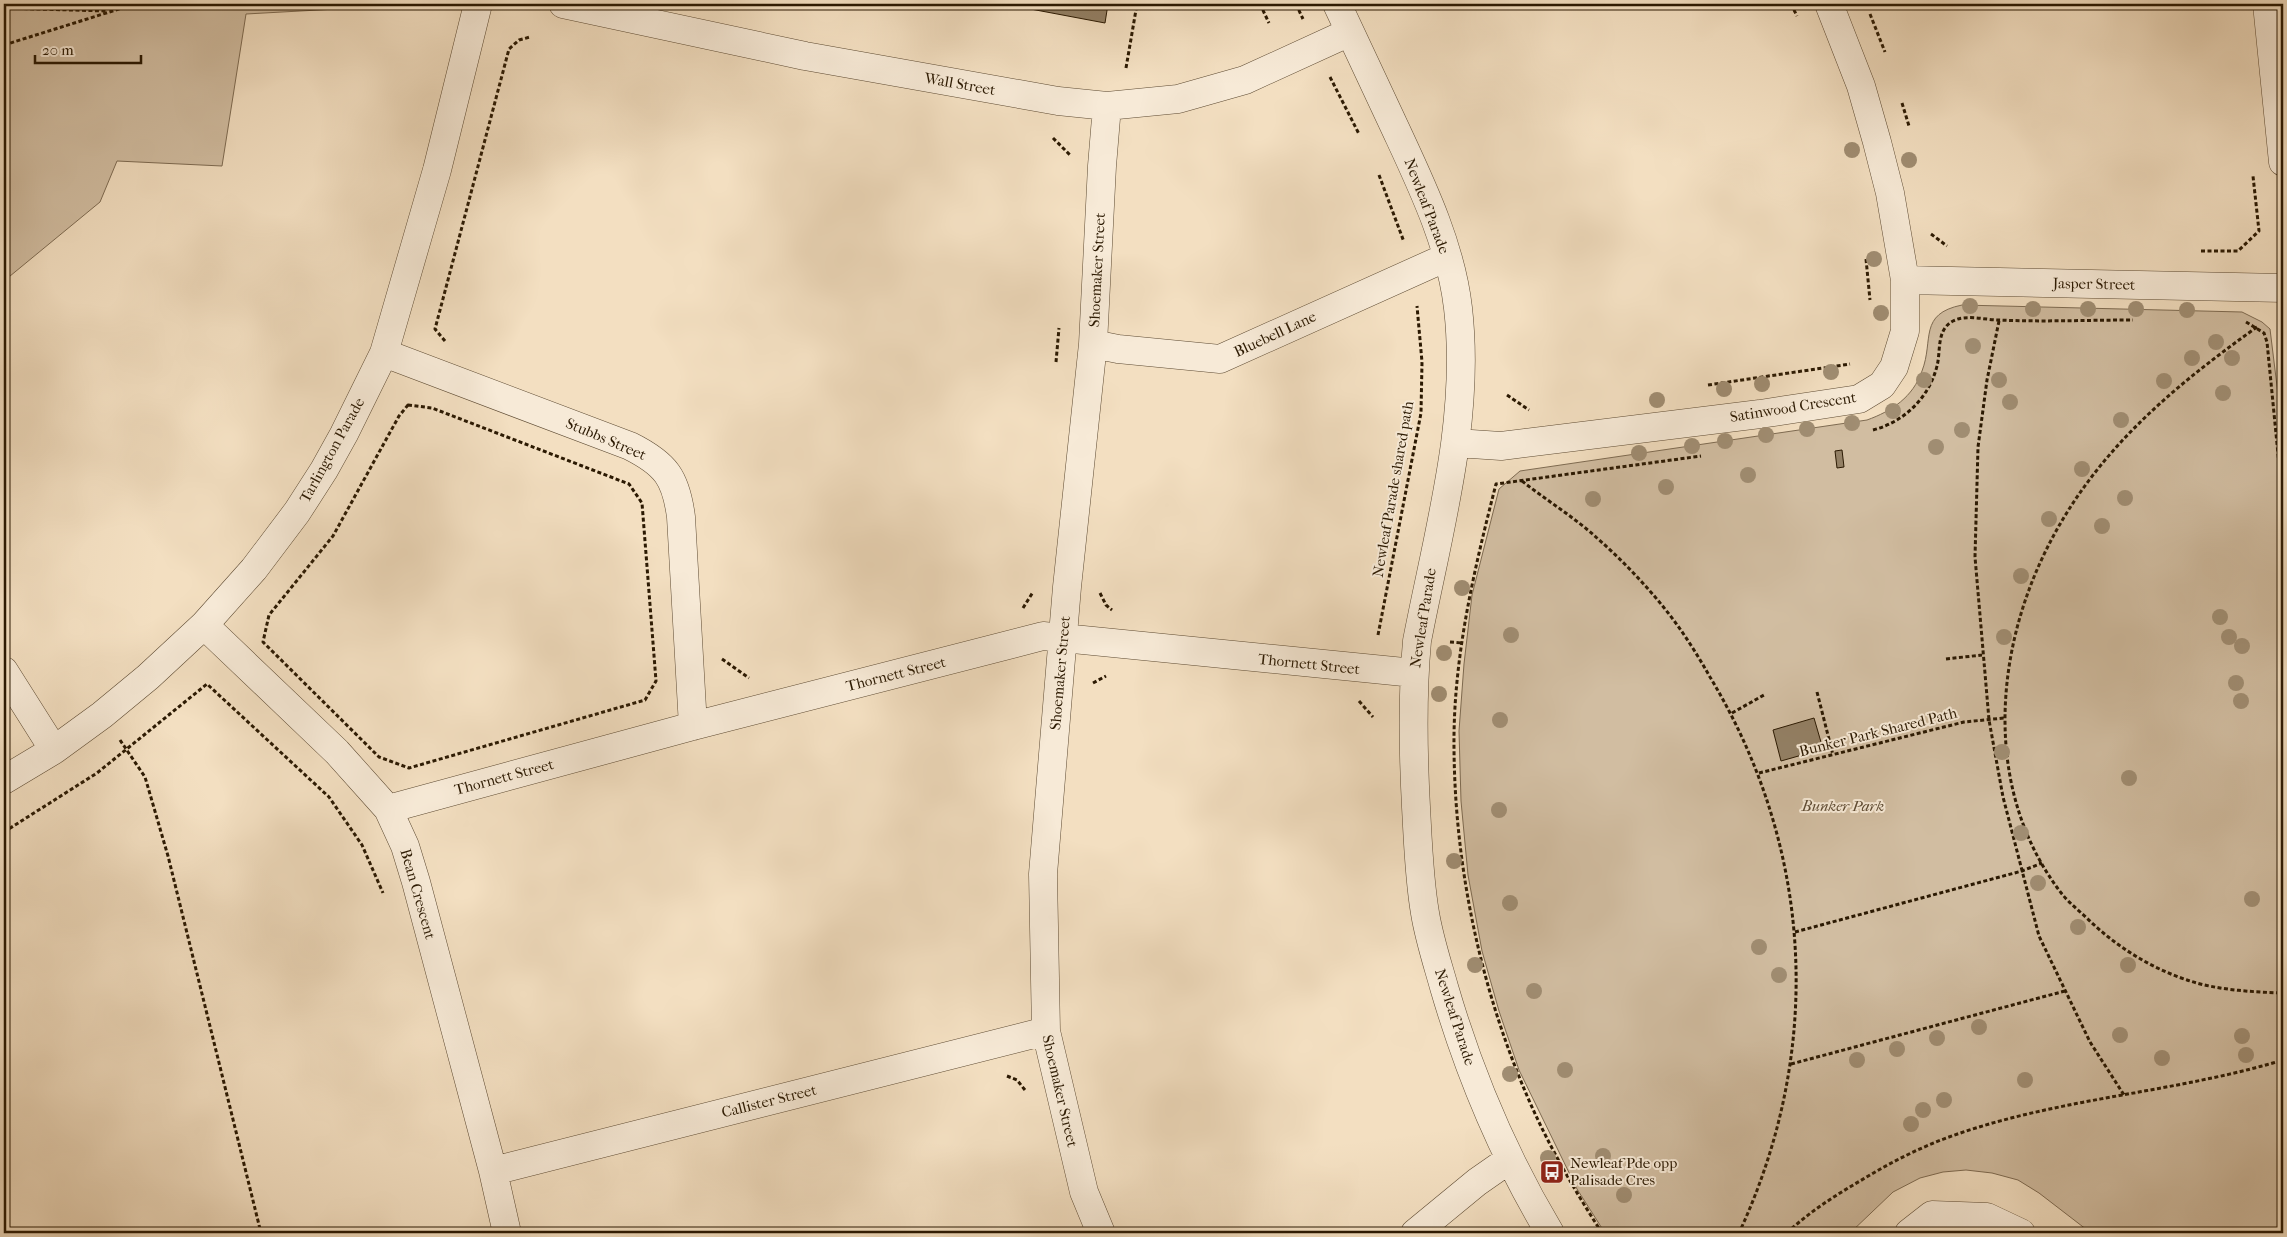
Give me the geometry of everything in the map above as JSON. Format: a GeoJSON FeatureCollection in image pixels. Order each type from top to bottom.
{"type":"FeatureCollection","features":[{"type":"Feature","properties":{"kind":"street","name":"Tarlington Parade"},"geometry":{"type":"LineString","coordinates":[[4,780],[54,750],[102,715],[148,677],[204,625],[254,568],[297,512],[344,434],[384,353],[437,170],[478,4]]}},
{"type":"Feature","properties":{"kind":"street","name":"Wall Street"},"geometry":{"type":"LineString","coordinates":[[563,4],[805,56],[1058,101],[1107,106],[1178,99],[1245,80],[1315,46],[1350,32]]}},
{"type":"Feature","properties":{"kind":"street","name":"Newleaf Parade"},"geometry":{"type":"LineString","coordinates":[[1337,4],[1420,180],[1447,257],[1458,307],[1462,360],[1456,443],[1417,641],[1414,673],[1413,745],[1420,876],[1427,921],[1458,1037],[1510,1159],[1550,1233]]}},
{"type":"Feature","properties":{"kind":"street","name":"Satinwood Crescent"},"geometry":{"type":"LineString","coordinates":[[1456,443],[1501,446],[1595,436],[1859,399],[1882,385],[1894,367],[1904,331],[1904,280],[1890,193],[1877,142],[1861,86],[1829,4]]}},
{"type":"Feature","properties":{"kind":"street"},"geometry":{"type":"LineString","coordinates":[[2267,4],[2283,162]]}},
{"type":"Feature","properties":{"kind":"street","name":"Shoemaker Street"},"geometry":{"type":"LineString","coordinates":[[1101,1233],[1084,1192],[1046,1031],[1043,874],[1063,638],[1093,344],[1101,176],[1107,106]]}},
{"type":"Feature","properties":{"kind":"street","name":"Bluebell Lane"},"geometry":{"type":"LineString","coordinates":[[1093,344],[1118,349],[1220,359],[1447,257]]}},
{"type":"Feature","properties":{"kind":"street","name":"Jasper Street"},"geometry":{"type":"LineString","coordinates":[[1904,280],[2283,288]]}},
{"type":"Feature","properties":{"kind":"street","name":"Stubbs Street"},"geometry":{"type":"LineString","coordinates":[[384,353],[630,446],[663,466],[672,479],[680,511],[693,726]]}},
{"type":"Feature","properties":{"kind":"street","name":"Bean Crescent"},"geometry":{"type":"LineString","coordinates":[[204,625],[337,752],[388,809],[405,846],[416,882],[493,1170],[507,1233]]}},
{"type":"Feature","properties":{"kind":"street","name":"Thornett Street"},"geometry":{"type":"LineString","coordinates":[[388,809],[693,726],[1043,636],[1414,673]]}},
{"type":"Feature","properties":{"kind":"street"},"geometry":{"type":"LineString","coordinates":[[4,671],[54,750]]}},
{"type":"Feature","properties":{"kind":"street","name":"Callister Street"},"geometry":{"type":"LineString","coordinates":[[493,1170],[1046,1031]]}},
{"type":"Feature","properties":{"kind":"street"},"geometry":{"type":"LineString","coordinates":[[1414,1233],[1477,1182],[1510,1159]]}},
{"type":"Feature","properties":{"kind":"street"},"geometry":{"type":"LineString","coordinates":[[1909,1233],[1932,1216],[1987,1217],[2021,1233]]}},
{"type":"Feature","properties":{"kind":"path"},"geometry":{"type":"LineString","coordinates":[[4,45],[135,4]]}},
{"type":"Feature","properties":{"kind":"path"},"geometry":{"type":"LineString","coordinates":[[1126,68],[1136,4]]}},
{"type":"Feature","properties":{"kind":"path"},"geometry":{"type":"LineString","coordinates":[[1260,4],[1269,23]]}},
{"type":"Feature","properties":{"kind":"path"},"geometry":{"type":"LineString","coordinates":[[1791,4],[1797,18]]}},
{"type":"Feature","properties":{"kind":"path"},"geometry":{"type":"LineString","coordinates":[[4,8],[112,11]]}},
{"type":"Feature","properties":{"kind":"path"},"geometry":{"type":"LineString","coordinates":[[449,345],[435,330],[473,180],[509,50],[518,40],[530,36]]}},
{"type":"Feature","properties":{"kind":"path"},"geometry":{"type":"LineString","coordinates":[[1342,100],[1361,138]]}},
{"type":"Feature","properties":{"kind":"path"},"geometry":{"type":"LineString","coordinates":[[1376,169],[1406,248]]}},
{"type":"Feature","properties":{"kind":"path"},"geometry":{"type":"LineString","coordinates":[[2199,251],[2238,251],[2259,231],[2252,173]]}},
{"type":"Feature","properties":{"kind":"path"},"geometry":{"type":"LineString","coordinates":[[1927,228],[1929,233],[1945,246],[1954,246]]}},
{"type":"Feature","properties":{"kind":"path"},"geometry":{"type":"LineString","coordinates":[[1866,254],[1871,303]]}},
{"type":"Feature","properties":{"kind":"path","name":"Newleaf Parade shared path"},"geometry":{"type":"LineString","coordinates":[[1378,635],[1421,413],[1422,362],[1417,302]]}},
{"type":"Feature","properties":{"kind":"path"},"geometry":{"type":"LineString","coordinates":[[1999,320],[1987,380],[1978,447],[1975,557],[1989,720],[2003,797],[2039,936],[2090,1042],[2124,1095]]}},
{"type":"Feature","properties":{"kind":"path"},"geometry":{"type":"LineString","coordinates":[[2283,505],[2267,342],[2264,333],[2257,327],[2167,396],[2134,427],[2098,467],[2067,513],[2040,563],[2019,620],[2007,669],[2004,718],[2009,776],[2019,813],[2042,863],[2063,895],[2106,935],[2147,963],[2188,980],[2236,989],[2283,993]]}},
{"type":"Feature","properties":{"kind":"path"},"geometry":{"type":"LineString","coordinates":[[1056,366],[1058,337]]}},
{"type":"Feature","properties":{"kind":"path"},"geometry":{"type":"LineString","coordinates":[[1699,387],[1856,363]]}},
{"type":"Feature","properties":{"kind":"path"},"geometry":{"type":"LineString","coordinates":[[1507,395],[1532,411]]}},
{"type":"Feature","properties":{"kind":"path"},"geometry":{"type":"LineString","coordinates":[[408,405],[432,408],[630,484],[642,503],[656,682],[645,700],[408,768],[380,757],[263,642],[269,615],[332,536],[399,416],[408,405]]}},
{"type":"Feature","properties":{"kind":"path"},"geometry":{"type":"LineString","coordinates":[[1522,481],[1596,537],[1637,578],[1666,611],[1689,643],[1732,713],[1759,774],[1781,847],[1789,885],[1795,932],[1797,998],[1791,1064],[1779,1120],[1750,1209],[1740,1233]]}},
{"type":"Feature","properties":{"kind":"path"},"geometry":{"type":"LineString","coordinates":[[1496,484],[1478,555],[1462,643],[1454,734],[1455,795],[1460,858],[1486,974],[1510,1051],[1526,1092],[1574,1189],[1602,1233]]}},
{"type":"Feature","properties":{"kind":"path"},"geometry":{"type":"LineString","coordinates":[[1023,609],[1035,587]]}},
{"type":"Feature","properties":{"kind":"path"},"geometry":{"type":"LineString","coordinates":[[721,650],[722,659],[748,678],[758,676]]}},
{"type":"Feature","properties":{"kind":"path"},"geometry":{"type":"LineString","coordinates":[[1946,659],[1982,655]]}},
{"type":"Feature","properties":{"kind":"path"},"geometry":{"type":"LineString","coordinates":[[1091,690],[1093,682]]}},
{"type":"Feature","properties":{"kind":"path"},"geometry":{"type":"LineString","coordinates":[[4,832],[97,773],[207,684],[329,797],[362,845],[384,896]]}},
{"type":"Feature","properties":{"kind":"path"},"geometry":{"type":"LineString","coordinates":[[1817,692],[1834,755]]}},
{"type":"Feature","properties":{"kind":"path"},"geometry":{"type":"LineString","coordinates":[[1732,713],[1764,695]]}},
{"type":"Feature","properties":{"kind":"path"},"geometry":{"type":"LineString","coordinates":[[102,715],[145,777],[168,856],[261,1233]]}},
{"type":"Feature","properties":{"kind":"path","name":"Bunker Park Shared Path"},"geometry":{"type":"LineString","coordinates":[[1759,774],[1964,722],[2004,718]]}},
{"type":"Feature","properties":{"kind":"path"},"geometry":{"type":"LineString","coordinates":[[1795,932],[2022,872],[2042,863]]}},
{"type":"Feature","properties":{"kind":"path"},"geometry":{"type":"LineString","coordinates":[[1791,1064],[2065,991]]}},
{"type":"Feature","properties":{"kind":"path"},"geometry":{"type":"LineString","coordinates":[[1786,1233],[1800,1220],[1845,1190],[1893,1162],[1942,1140],[2018,1117],[2189,1083],[2254,1069],[2283,1060]]}},
{"type":"Feature","properties":{"kind":"path"},"geometry":{"type":"LineString","coordinates":[[1005,1074],[1016,1080],[1028,1092]]}},
{"type":"Feature","properties":{"kind":"green space"},"geometry":{"type":"Polygon","coordinates":[[[4,4],[427,4],[246,14],[222,166],[117,161],[100,202],[4,281],[4,4]]]}},
{"type":"Feature","properties":{"kind":"green space","name":"Bunker Park"},"geometry":{"type":"Polygon","coordinates":[[[1962,305],[2242,312],[2262,322],[2270,329],[2283,435],[2283,1233],[2091,1233],[2039,1193],[2018,1180],[1992,1173],[1966,1170],[1943,1172],[1920,1178],[1893,1192],[1850,1233],[1605,1233],[1577,1189],[1519,1070],[1499,1011],[1482,951],[1468,875],[1461,801],[1459,731],[1464,664],[1472,595],[1499,489],[1520,471],[1867,420],[1885,412],[1907,396],[1922,371],[1933,322],[1948,309],[1962,305]]]}},
{"type":"Feature","properties":{"kind":"building"},"geometry":{"type":"Polygon","coordinates":[[[1004,4],[1108,4],[1105,23],[1004,4]]]}},
{"type":"Feature","properties":{"kind":"building"},"geometry":{"type":"Polygon","coordinates":[[[1842,450],[1844,467],[1837,468],[1835,451],[1842,450]]]}},
{"type":"Feature","properties":{"kind":"building"},"geometry":{"type":"Polygon","coordinates":[[[1814,718],[1823,749],[1781,761],[1773,730],[1814,718]]]}},
{"type":"Feature","properties":{"kind":"place","name":"Newleaf Pde opp Palisade Cres"},"geometry":{"type":"Point","coordinates":[1552,1172]}}]}
